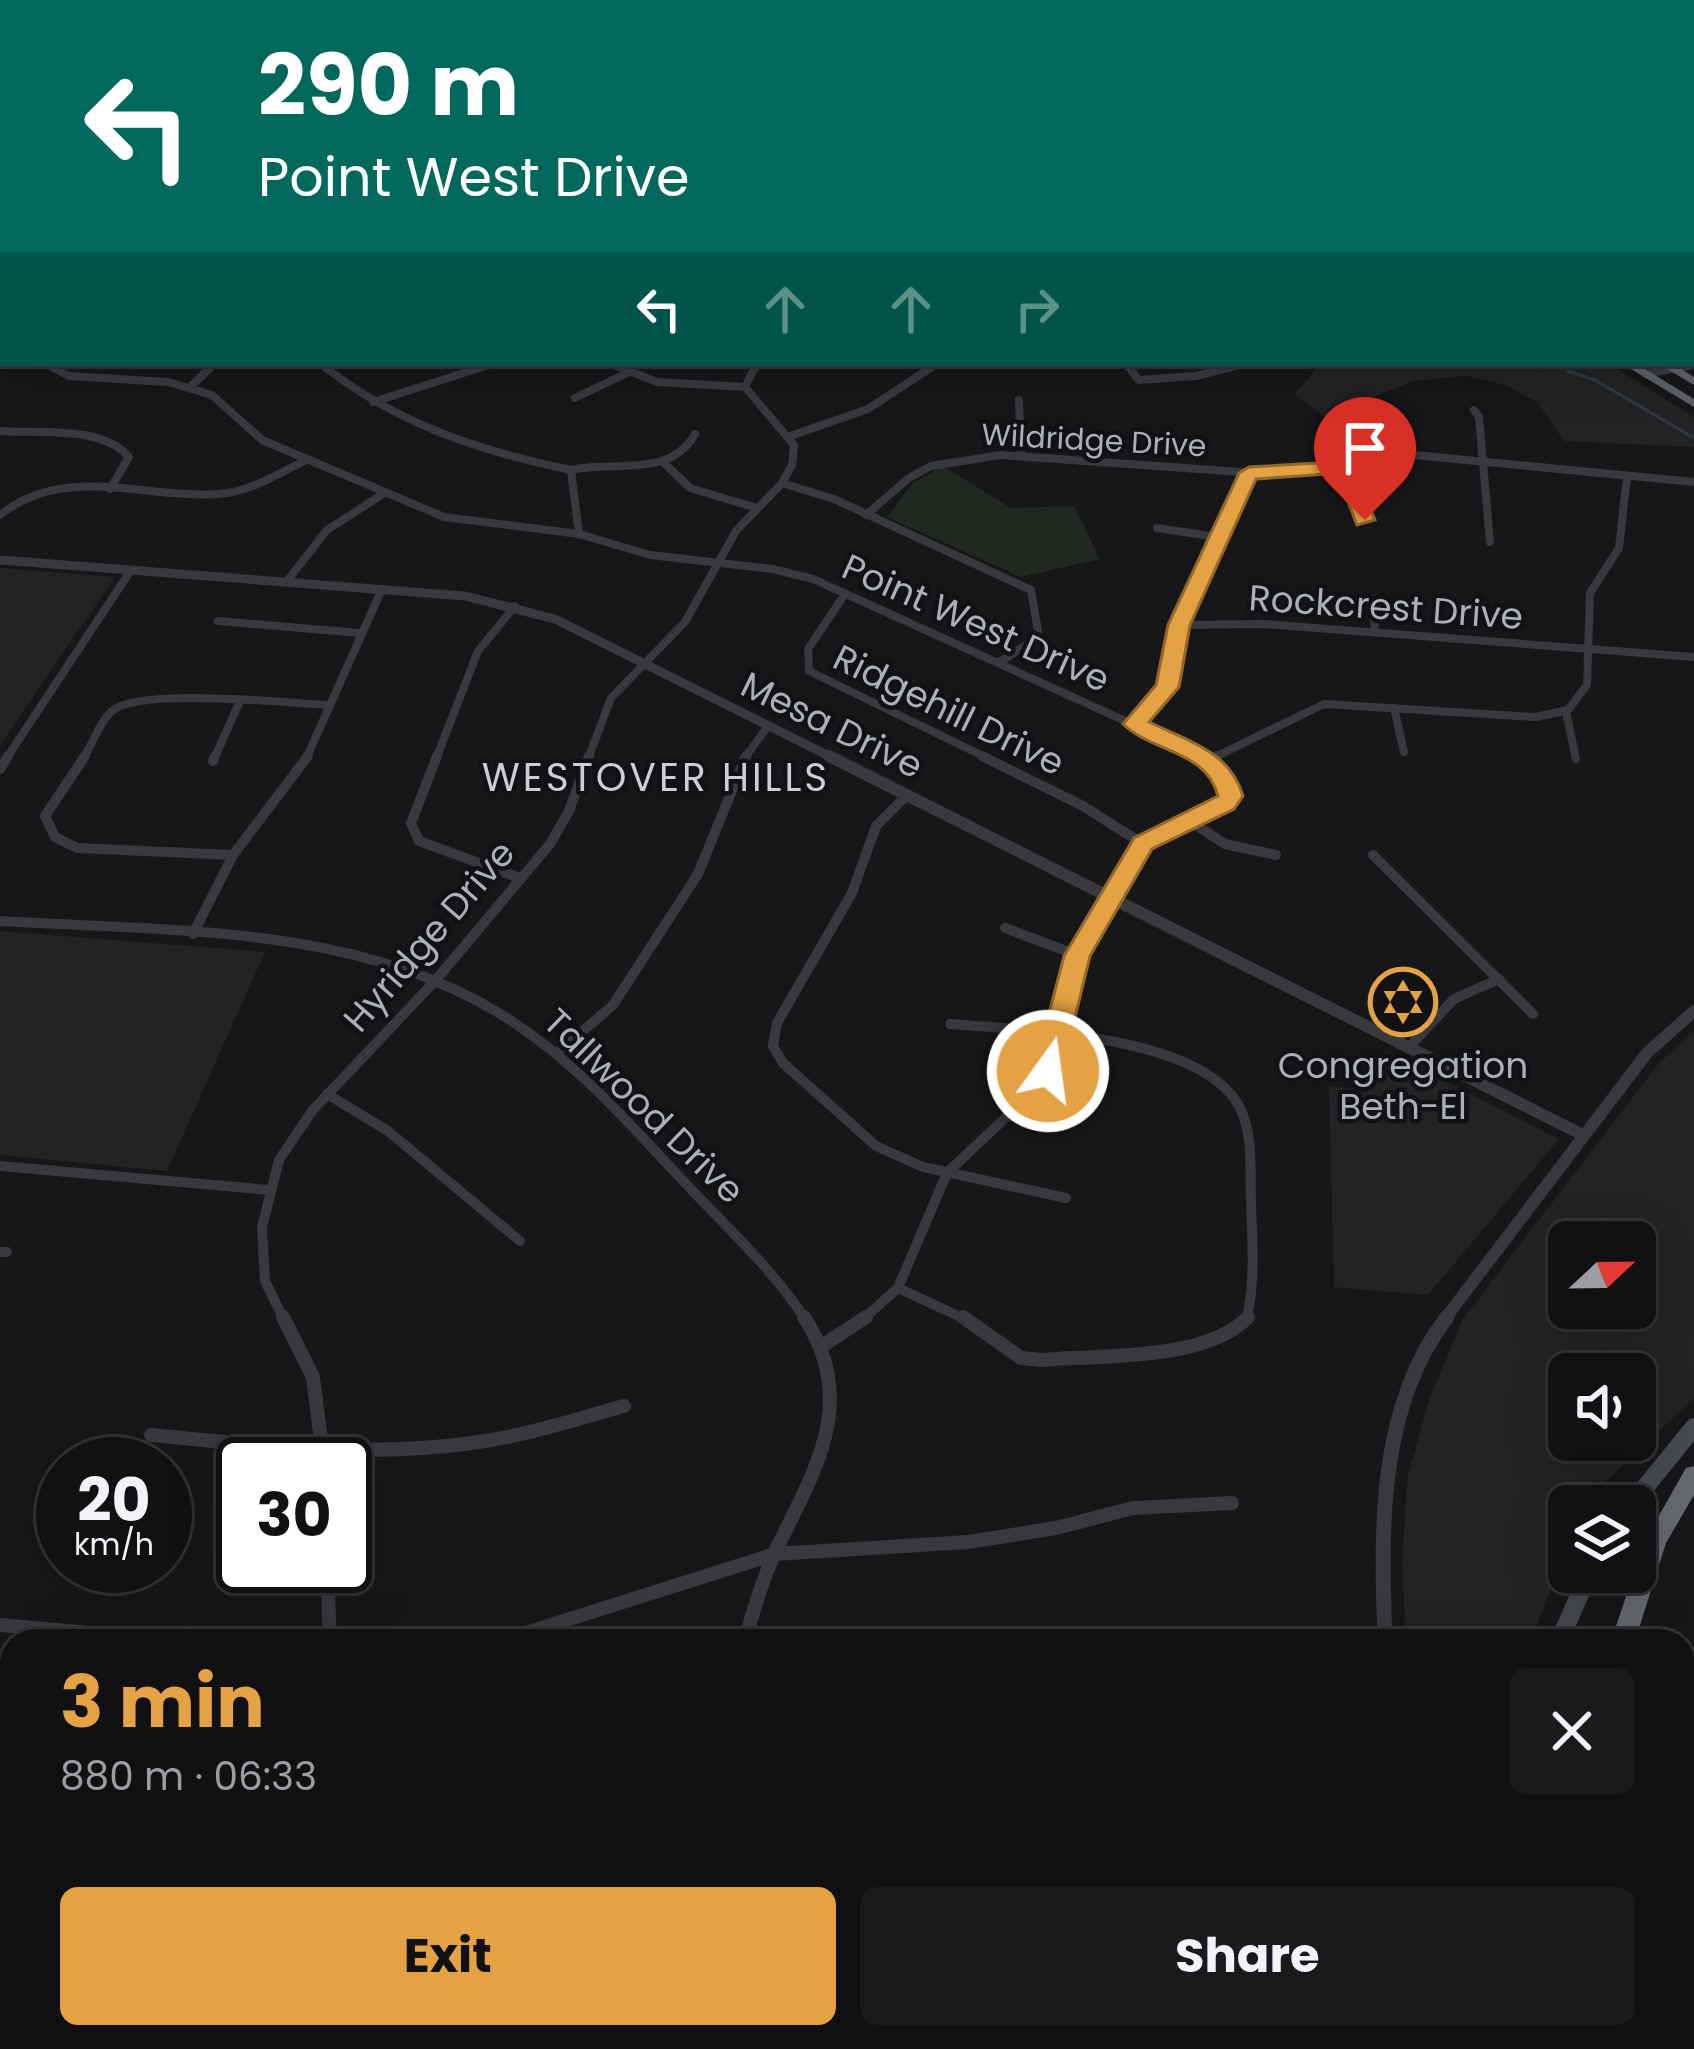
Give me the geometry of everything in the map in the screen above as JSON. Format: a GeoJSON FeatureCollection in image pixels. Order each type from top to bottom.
{"type":"FeatureCollection","features":[{"type":"Feature","properties":{"kind":"highway"},"geometry":{"type":"LineString","coordinates":[[1632,366],[1694,404]]}},
{"type":"Feature","properties":{"kind":"highway"},"geometry":{"type":"LineString","coordinates":[[1669,366],[1694,382]]}},
{"type":"Feature","properties":{"kind":"highway"},"geometry":{"type":"LineString","coordinates":[[1627,1629],[1656,1540],[1694,1475]]}},
{"type":"Feature","properties":{"kind":"main road"},"geometry":{"type":"LineString","coordinates":[[1647,1485],[1694,1427]]}},
{"type":"Feature","properties":{"kind":"main road"},"geometry":{"type":"LineString","coordinates":[[1564,1629],[1581,1593]]}},
{"type":"Feature","properties":{"kind":"street"},"geometry":{"type":"LineString","coordinates":[[51,366],[69,376],[189,388],[212,366]]}},
{"type":"Feature","properties":{"kind":"street"},"geometry":{"type":"LineString","coordinates":[[323,366],[373,403],[504,457],[571,470],[593,464],[663,462],[684,452],[695,434]]}},
{"type":"Feature","properties":{"kind":"street"},"geometry":{"type":"LineString","coordinates":[[373,403],[486,366]]}},
{"type":"Feature","properties":{"kind":"street"},"geometry":{"type":"LineString","coordinates":[[615,366],[671,385],[745,387]]}},
{"type":"Feature","properties":{"kind":"street"},"geometry":{"type":"LineString","coordinates":[[745,387],[756,366]]}},
{"type":"Feature","properties":{"kind":"street"},"geometry":{"type":"LineString","coordinates":[[790,436],[820,430],[887,401],[934,366]]}},
{"type":"Feature","properties":{"kind":"street"},"geometry":{"type":"LineString","coordinates":[[1127,366],[1138,380],[1160,381],[1232,366]]}},
{"type":"Feature","properties":{"kind":"street"},"geometry":{"type":"LineString","coordinates":[[1646,374],[1665,366]]}},
{"type":"Feature","properties":{"kind":"street"},"geometry":{"type":"LineString","coordinates":[[574,398],[629,373]]}},
{"type":"Feature","properties":{"kind":"street"},"geometry":{"type":"LineString","coordinates":[[745,387],[760,409],[790,436],[795,454],[782,483],[866,514],[1031,590],[1040,637],[998,663]]}},
{"type":"Feature","properties":{"kind":"street","name":"Point West Drive"},"geometry":{"type":"LineString","coordinates":[[189,388],[212,395],[262,440],[383,494],[455,520],[579,534],[650,555],[713,566],[788,572],[1210,760]]}},
{"type":"Feature","properties":{"kind":"street"},"geometry":{"type":"LineString","coordinates":[[1019,400],[1021,454]]}},
{"type":"Feature","properties":{"kind":"street"},"geometry":{"type":"LineString","coordinates":[[1474,410],[1479,417],[1490,542]]}},
{"type":"Feature","properties":{"kind":"street"},"geometry":{"type":"LineString","coordinates":[[0,431],[113,441],[125,447],[129,457],[110,489]]}},
{"type":"Feature","properties":{"kind":"street","name":"Wildridge Drive"},"geometry":{"type":"LineString","coordinates":[[866,514],[931,466],[960,458],[1021,454],[1249,473],[1333,468],[1414,455],[1694,482]]}},
{"type":"Feature","properties":{"kind":"street"},"geometry":{"type":"LineString","coordinates":[[0,515],[22,496],[49,486],[189,495],[232,493],[306,460]]}},
{"type":"Feature","properties":{"kind":"street"},"geometry":{"type":"LineString","coordinates":[[663,462],[667,473],[686,486],[757,508]]}},
{"type":"Feature","properties":{"kind":"street"},"geometry":{"type":"LineString","coordinates":[[1333,468],[1358,501],[1365,520]]}},
{"type":"Feature","properties":{"kind":"street"},"geometry":{"type":"LineString","coordinates":[[571,470],[579,534]]}},
{"type":"Feature","properties":{"kind":"street"},"geometry":{"type":"LineString","coordinates":[[1135,724],[1167,687],[1179,625],[1249,473]]}},
{"type":"Feature","properties":{"kind":"street"},"geometry":{"type":"LineString","coordinates":[[822,1346],[876,1310],[898,1288],[947,1173],[1040,1085],[1077,956],[1143,844],[1226,803],[1231,796],[1225,775],[1210,760],[1324,704],[1536,717],[1566,712],[1582,698],[1588,685],[1590,593],[1619,548],[1627,477]]}},
{"type":"Feature","properties":{"kind":"street","name":"Hyridge Drive"},"geometry":{"type":"LineString","coordinates":[[321,1437],[313,1377],[265,1281],[262,1227],[278,1160],[327,1094],[435,981],[550,844],[569,811],[611,698],[685,622],[713,566],[782,483]]}},
{"type":"Feature","properties":{"kind":"street"},"geometry":{"type":"LineString","coordinates":[[287,580],[327,530],[383,494]]}},
{"type":"Feature","properties":{"kind":"street"},"geometry":{"type":"LineString","coordinates":[[1157,528],[1217,537]]}},
{"type":"Feature","properties":{"kind":"street","name":"Mesa Drive"},"geometry":{"type":"LineString","coordinates":[[0,560],[382,589],[515,606],[568,625],[1583,1135]]}},
{"type":"Feature","properties":{"kind":"street"},"geometry":{"type":"LineString","coordinates":[[0,769],[131,569]]}},
{"type":"Feature","properties":{"kind":"street"},"geometry":{"type":"LineString","coordinates":[[193,934],[233,855],[294,782],[382,589]]}},
{"type":"Feature","properties":{"kind":"street","name":"Ridgehill Drive"},"geometry":{"type":"LineString","coordinates":[[845,594],[808,649],[805,666],[809,670],[1083,806],[1143,844]]}},
{"type":"Feature","properties":{"kind":"street"},"geometry":{"type":"LineString","coordinates":[[1373,599],[1375,632]]}},
{"type":"Feature","properties":{"kind":"street"},"geometry":{"type":"LineString","coordinates":[[515,606],[478,651],[411,823],[419,841],[520,878]]}},
{"type":"Feature","properties":{"kind":"street"},"geometry":{"type":"LineString","coordinates":[[218,622],[359,633]]}},
{"type":"Feature","properties":{"kind":"street","name":"Rockcrest Drive"},"geometry":{"type":"LineString","coordinates":[[1179,625],[1264,624],[1694,657]]}},
{"type":"Feature","properties":{"kind":"street"},"geometry":{"type":"LineString","coordinates":[[233,855],[76,848],[56,839],[46,816],[116,706],[161,698],[328,705]]}},
{"type":"Feature","properties":{"kind":"street"},"geometry":{"type":"LineString","coordinates":[[214,761],[239,703]]}},
{"type":"Feature","properties":{"kind":"street"},"geometry":{"type":"LineString","coordinates":[[1394,708],[1404,752]]}},
{"type":"Feature","properties":{"kind":"street"},"geometry":{"type":"LineString","coordinates":[[1566,712],[1576,759]]}},
{"type":"Feature","properties":{"kind":"street"},"geometry":{"type":"LineString","coordinates":[[557,1053],[604,1017],[698,874],[739,766],[768,726]]}},
{"type":"Feature","properties":{"kind":"street"},"geometry":{"type":"LineString","coordinates":[[907,795],[876,826],[852,893],[777,1023],[772,1046],[783,1064],[876,1146],[947,1173],[1066,1198]]}},
{"type":"Feature","properties":{"kind":"street"},"geometry":{"type":"LineString","coordinates":[[1188,820],[1225,844],[1276,855]]}},
{"type":"Feature","properties":{"kind":"street"},"geometry":{"type":"LineString","coordinates":[[1373,855],[1533,1014]]}},
{"type":"Feature","properties":{"kind":"street","name":"Tallwood Drive"},"geometry":{"type":"LineString","coordinates":[[0,921],[193,934],[360,956],[435,981],[514,1022],[557,1053],[715,1215],[800,1311],[822,1346],[830,1375],[827,1437],[820,1463],[775,1554],[749,1629]]}},
{"type":"Feature","properties":{"kind":"street"},"geometry":{"type":"LineString","coordinates":[[1005,928],[1077,956]]}},
{"type":"Feature","properties":{"kind":"street"},"geometry":{"type":"LineString","coordinates":[[1409,1047],[1454,999],[1499,979]]}},
{"type":"Feature","properties":{"kind":"street"},"geometry":{"type":"LineString","coordinates":[[1385,1629],[1381,1518],[1403,1406],[1432,1336],[1647,1053],[1694,1011]]}},
{"type":"Feature","properties":{"kind":"street"},"geometry":{"type":"LineString","coordinates":[[898,1288],[958,1314],[1004,1350],[1042,1360],[1211,1342],[1239,1330],[1248,1318],[1247,1130],[1238,1105],[1215,1083],[1168,1058],[1057,1034],[950,1024]]}},
{"type":"Feature","properties":{"kind":"street"},"geometry":{"type":"LineString","coordinates":[[327,1094],[388,1131],[520,1241]]}},
{"type":"Feature","properties":{"kind":"street"},"geometry":{"type":"LineString","coordinates":[[0,1166],[268,1190]]}},
{"type":"Feature","properties":{"kind":"street"},"geometry":{"type":"LineString","coordinates":[[372,1453],[520,1435],[624,1406]]}},
{"type":"Feature","properties":{"kind":"street"},"geometry":{"type":"LineString","coordinates":[[151,1435],[216,1444]]}},
{"type":"Feature","properties":{"kind":"street"},"geometry":{"type":"LineString","coordinates":[[538,1629],[775,1554],[968,1542],[1056,1528],[1132,1508],[1232,1503]]}},
{"type":"Feature","properties":{"kind":"street"},"geometry":{"type":"LineString","coordinates":[[328,1593],[330,1629]]}},
{"type":"Feature","properties":{"kind":"street"},"geometry":{"type":"LineString","coordinates":[[0,1625],[45,1629]]}},
{"type":"Feature","properties":{"kind":"shaded area"},"geometry":{"type":"Polygon","coordinates":[[[1318,366],[1613,366],[1694,417],[1694,447],[1564,441],[1538,403],[1506,385],[1465,376],[1413,381],[1325,417],[1295,394],[1318,366]]]}},
{"type":"Feature","properties":{"kind":"shaded area"},"geometry":{"type":"Polygon","coordinates":[[[943,466],[1011,508],[1074,506],[1100,559],[1021,577],[887,517],[913,483],[943,466]]]}},
{"type":"Feature","properties":{"kind":"shaded area"},"geometry":{"type":"Polygon","coordinates":[[[0,568],[115,577],[0,745],[0,568]]]}},
{"type":"Feature","properties":{"kind":"shaded area"},"geometry":{"type":"Polygon","coordinates":[[[0,931],[265,952],[167,1171],[0,1155],[0,931]]]}},
{"type":"Feature","properties":{"kind":"shaded area"},"geometry":{"type":"Polygon","coordinates":[[[1694,1031],[1694,1398],[1656,1434],[1656,1353],[1548,1353],[1548,1461],[1627,1461],[1602,1485],[1548,1485],[1549,1593],[1536,1629],[1405,1629],[1402,1565],[1407,1479],[1430,1397],[1463,1319],[1659,1063],[1694,1031]]]}},
{"type":"Feature","properties":{"kind":"shaded area"},"geometry":{"type":"Polygon","coordinates":[[[1387,1052],[1559,1139],[1428,1295],[1334,1287],[1329,1086],[1352,1089],[1387,1052]]]}},
{"type":"Feature","properties":{"kind":"waterway"},"geometry":{"type":"LineString","coordinates":[[1531,367],[1542,368]]}},
{"type":"Feature","properties":{"kind":"waterway"},"geometry":{"type":"LineString","coordinates":[[1568,371],[1595,380],[1694,438]]}},
{"type":"Feature","properties":{"kind":"place","name":"Congregation Beth-El"},"geometry":{"type":"Point","coordinates":[1403,1002]}},
{"type":"Feature","properties":{"kind":"district","name":"WESTOVER HILLS"},"geometry":{"type":"Point","coordinates":[656,777]}},
{"type":"Feature","properties":{"kind":"route"},"geometry":{"type":"LineString","coordinates":[[1048,1071],[1077,956],[1143,844],[1157,833],[1226,803],[1231,796],[1225,775],[1210,760],[1135,724],[1167,687],[1179,625],[1249,473],[1333,468],[1351,489],[1365,520]]}}]}
